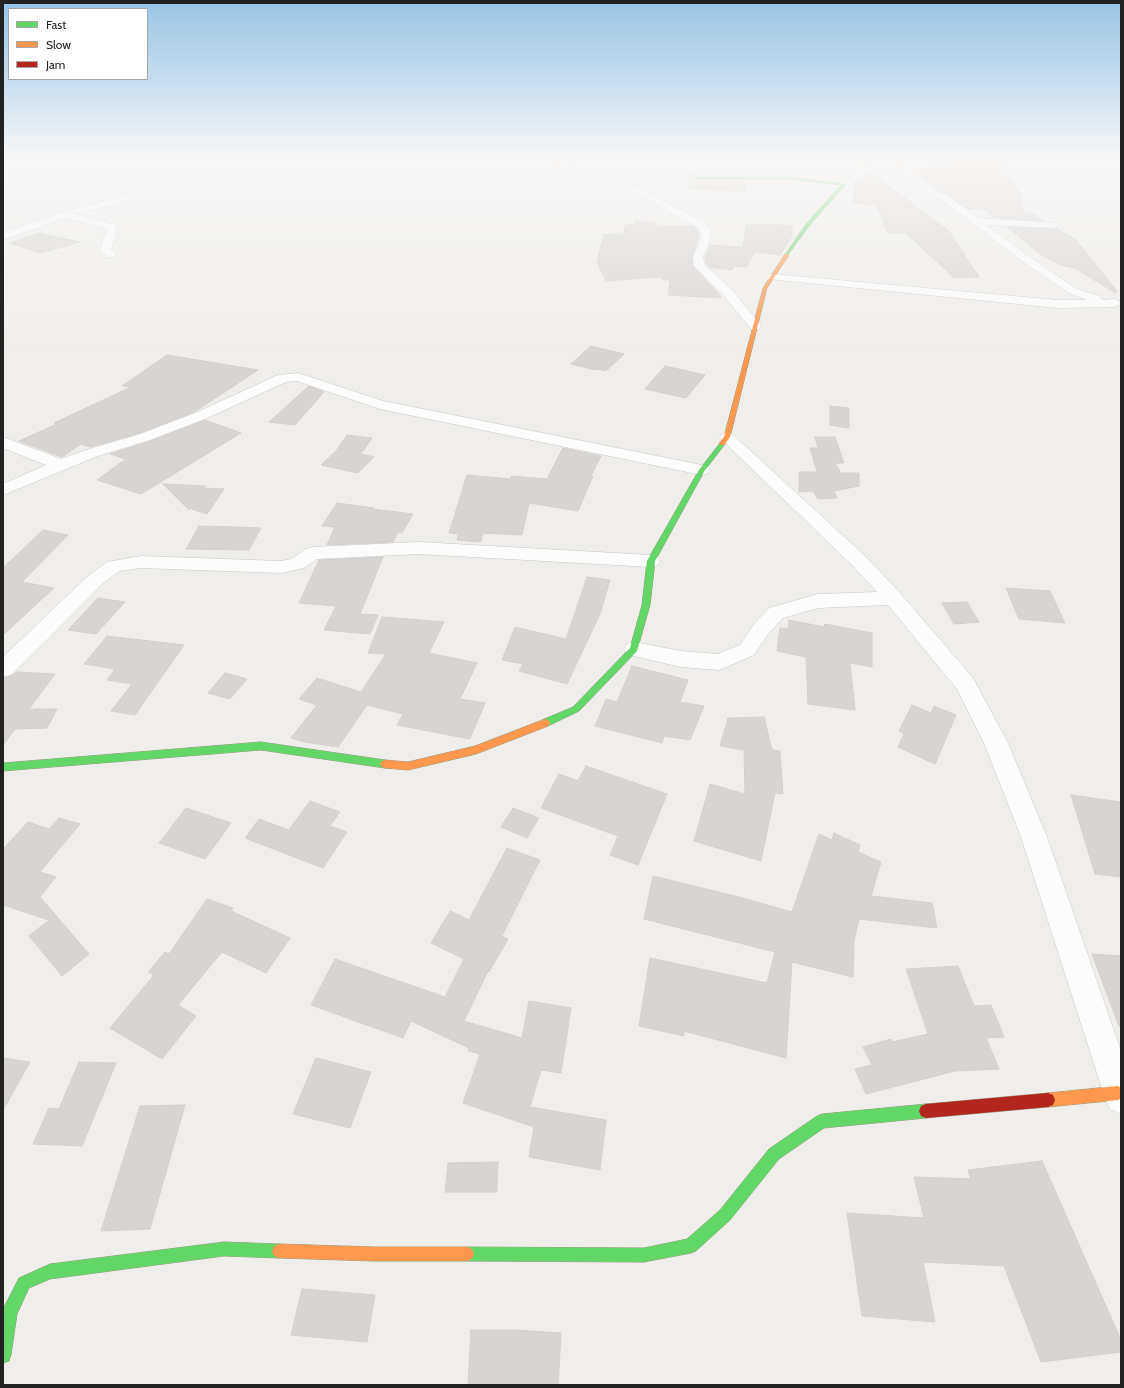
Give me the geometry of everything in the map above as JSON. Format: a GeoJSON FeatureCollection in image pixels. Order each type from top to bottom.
{"type":"FeatureCollection","features":[{"type":"Feature","properties":{"kind":"street"},"geometry":{"type":"LineString","coordinates":[[3,237],[31,226]]}},
{"type":"Feature","properties":{"kind":"street"},"geometry":{"type":"LineString","coordinates":[[108,226],[112,227],[112,232],[105,250],[111,255]]}},
{"type":"Feature","properties":{"kind":"street"},"geometry":{"type":"LineString","coordinates":[[702,226],[705,231],[706,239],[698,257],[700,266],[724,289],[755,326]]}},
{"type":"Feature","properties":{"kind":"street"},"geometry":{"type":"LineString","coordinates":[[3,767],[261,746],[343,760],[408,766],[476,750],[537,727],[576,709],[634,649],[646,605],[651,561],[702,470],[727,437],[765,288],[806,226]]}},
{"type":"Feature","properties":{"kind":"street"},"geometry":{"type":"LineString","coordinates":[[980,226],[1023,258],[1073,291],[1117,303]]}},
{"type":"Feature","properties":{"kind":"street"},"geometry":{"type":"LineString","coordinates":[[772,277],[1058,304],[1117,303]]}},
{"type":"Feature","properties":{"kind":"street"},"geometry":{"type":"LineString","coordinates":[[3,490],[37,474],[92,453],[145,437],[186,421],[228,404],[283,378],[298,377],[380,405],[702,470]]}},
{"type":"Feature","properties":{"kind":"street"},"geometry":{"type":"LineString","coordinates":[[3,1355],[9,1313],[24,1283],[50,1272],[224,1248],[374,1254],[644,1255],[691,1246],[725,1215],[774,1154],[822,1121],[1120,1095],[1034,836],[996,743],[965,684],[893,598],[858,560],[727,437]]}},
{"type":"Feature","properties":{"kind":"street"},"geometry":{"type":"LineString","coordinates":[[3,442],[62,465]]}},
{"type":"Feature","properties":{"kind":"street"},"geometry":{"type":"LineString","coordinates":[[3,669],[41,634],[95,580],[114,566],[141,562],[281,567],[297,564],[313,553],[419,548],[651,561]]}},
{"type":"Feature","properties":{"kind":"street"},"geometry":{"type":"LineString","coordinates":[[634,649],[681,659],[719,662],[747,650],[761,629],[776,613],[818,601],[893,598]]}},
{"type":"Feature","properties":{"kind":"building"},"geometry":{"type":"Polygon","coordinates":[[[626,226],[692,226],[696,228],[699,234],[692,256],[693,266],[721,298],[668,295],[670,280],[662,280],[662,277],[606,281],[597,262],[604,234],[623,235],[626,226]]]}},
{"type":"Feature","properties":{"kind":"building"},"geometry":{"type":"Polygon","coordinates":[[[746,226],[792,226],[792,236],[780,255],[755,252],[746,267],[734,266],[732,270],[709,267],[706,264],[705,257],[710,245],[743,247],[746,226]]]}},
{"type":"Feature","properties":{"kind":"building"},"geometry":{"type":"Polygon","coordinates":[[[885,226],[942,226],[949,231],[979,277],[954,278],[906,233],[888,233],[885,226]]]}},
{"type":"Feature","properties":{"kind":"building"},"geometry":{"type":"Polygon","coordinates":[[[1007,227],[1058,229],[1076,240],[1117,291],[1115,293],[1075,268],[1063,266],[1040,254],[1007,227]]]}},
{"type":"Feature","properties":{"kind":"building"},"geometry":{"type":"Polygon","coordinates":[[[40,233],[80,242],[40,253],[9,243],[40,233]]]}},
{"type":"Feature","properties":{"kind":"building"},"geometry":{"type":"Polygon","coordinates":[[[591,346],[624,354],[606,371],[571,364],[591,346]]]}},
{"type":"Feature","properties":{"kind":"building"},"geometry":{"type":"Polygon","coordinates":[[[167,355],[258,370],[194,412],[140,433],[90,447],[81,444],[62,457],[19,441],[131,387],[122,386],[167,355]]]}},
{"type":"Feature","properties":{"kind":"building"},"geometry":{"type":"Polygon","coordinates":[[[665,366],[705,375],[686,398],[645,389],[665,366]]]}},
{"type":"Feature","properties":{"kind":"building"},"geometry":{"type":"Polygon","coordinates":[[[309,386],[324,392],[295,425],[269,422],[309,386]]]}},
{"type":"Feature","properties":{"kind":"building"},"geometry":{"type":"Polygon","coordinates":[[[830,406],[849,408],[849,428],[830,425],[830,406]]]}},
{"type":"Feature","properties":{"kind":"building"},"geometry":{"type":"Polygon","coordinates":[[[205,420],[241,433],[141,494],[97,480],[126,459],[110,454],[151,441],[205,420]]]}},
{"type":"Feature","properties":{"kind":"building"},"geometry":{"type":"Polygon","coordinates":[[[347,435],[372,438],[361,454],[374,457],[358,473],[321,465],[336,451],[347,435]]]}},
{"type":"Feature","properties":{"kind":"building"},"geometry":{"type":"Polygon","coordinates":[[[815,437],[835,437],[844,463],[835,463],[841,473],[859,473],[859,486],[834,491],[837,498],[818,499],[813,491],[799,492],[799,472],[817,472],[810,448],[818,448],[815,437]]]}},
{"type":"Feature","properties":{"kind":"building"},"geometry":{"type":"Polygon","coordinates":[[[563,448],[601,456],[591,476],[593,476],[578,511],[529,503],[522,535],[483,533],[481,542],[457,540],[458,534],[449,533],[467,475],[511,479],[511,476],[547,479],[563,448]]]}},
{"type":"Feature","properties":{"kind":"building"},"geometry":{"type":"Polygon","coordinates":[[[163,484],[206,486],[204,488],[224,489],[207,514],[189,508],[189,510],[163,484]]]}},
{"type":"Feature","properties":{"kind":"building"},"geometry":{"type":"Polygon","coordinates":[[[337,503],[413,514],[402,533],[398,532],[393,542],[327,545],[335,527],[322,526],[337,503]]]}},
{"type":"Feature","properties":{"kind":"building"},"geometry":{"type":"Polygon","coordinates":[[[199,526],[261,528],[249,550],[186,549],[199,526]]]}},
{"type":"Feature","properties":{"kind":"building"},"geometry":{"type":"Polygon","coordinates":[[[43,530],[68,535],[22,582],[54,588],[3,635],[3,568],[43,530]]]}},
{"type":"Feature","properties":{"kind":"building"},"geometry":{"type":"Polygon","coordinates":[[[383,557],[360,614],[378,615],[370,634],[324,630],[336,606],[299,603],[319,560],[383,557]]]}},
{"type":"Feature","properties":{"kind":"building"},"geometry":{"type":"Polygon","coordinates":[[[587,577],[610,580],[600,614],[567,684],[519,671],[523,664],[502,660],[515,627],[566,639],[587,577]]]}},
{"type":"Feature","properties":{"kind":"building"},"geometry":{"type":"Polygon","coordinates":[[[1006,588],[1050,591],[1065,623],[1019,619],[1006,588]]]}},
{"type":"Feature","properties":{"kind":"building"},"geometry":{"type":"Polygon","coordinates":[[[98,598],[125,602],[96,634],[68,630],[98,598]]]}},
{"type":"Feature","properties":{"kind":"building"},"geometry":{"type":"Polygon","coordinates":[[[967,602],[979,622],[954,624],[942,603],[967,602]]]}},
{"type":"Feature","properties":{"kind":"building"},"geometry":{"type":"Polygon","coordinates":[[[382,617],[444,622],[429,653],[477,663],[460,699],[485,703],[470,739],[397,725],[403,714],[367,705],[338,747],[304,742],[291,738],[317,705],[299,699],[317,678],[361,692],[386,654],[368,653],[382,617]]]}},
{"type":"Feature","properties":{"kind":"building"},"geometry":{"type":"Polygon","coordinates":[[[789,620],[824,627],[825,624],[872,633],[872,667],[850,663],[855,710],[808,704],[806,657],[777,651],[780,628],[788,629],[789,620]]]}},
{"type":"Feature","properties":{"kind":"building"},"geometry":{"type":"Polygon","coordinates":[[[107,636],[184,645],[135,715],[111,711],[132,684],[107,680],[115,669],[84,664],[107,636]]]}},
{"type":"Feature","properties":{"kind":"building"},"geometry":{"type":"Polygon","coordinates":[[[632,666],[688,680],[680,702],[704,706],[690,740],[664,736],[662,743],[595,726],[606,699],[617,702],[632,666]]]}},
{"type":"Feature","properties":{"kind":"building"},"geometry":{"type":"Polygon","coordinates":[[[17,672],[55,674],[29,709],[57,709],[47,728],[15,729],[3,745],[3,678],[11,676],[17,672]]]}},
{"type":"Feature","properties":{"kind":"building"},"geometry":{"type":"Polygon","coordinates":[[[225,673],[247,679],[230,699],[208,693],[225,673]]]}},
{"type":"Feature","properties":{"kind":"building"},"geometry":{"type":"Polygon","coordinates":[[[912,705],[931,713],[934,706],[956,715],[935,764],[898,747],[904,734],[899,731],[912,705]]]}},
{"type":"Feature","properties":{"kind":"building"},"geometry":{"type":"Polygon","coordinates":[[[764,717],[772,750],[780,751],[783,794],[775,793],[761,861],[694,841],[710,784],[745,794],[744,750],[720,746],[728,718],[764,717]]]}},
{"type":"Feature","properties":{"kind":"building"},"geometry":{"type":"Polygon","coordinates":[[[586,766],[667,794],[638,865],[610,855],[618,836],[541,808],[559,774],[578,781],[586,766]]]}},
{"type":"Feature","properties":{"kind":"building"},"geometry":{"type":"Polygon","coordinates":[[[1071,795],[1121,802],[1121,877],[1095,874],[1071,795]]]}},
{"type":"Feature","properties":{"kind":"building"},"geometry":{"type":"Polygon","coordinates":[[[310,801],[340,812],[330,826],[347,832],[323,868],[245,838],[259,819],[289,830],[310,801]]]}},
{"type":"Feature","properties":{"kind":"building"},"geometry":{"type":"Polygon","coordinates":[[[186,808],[231,823],[205,859],[159,843],[186,808]]]}},
{"type":"Feature","properties":{"kind":"building"},"geometry":{"type":"Polygon","coordinates":[[[513,808],[539,818],[527,838],[501,827],[513,808]]]}},
{"type":"Feature","properties":{"kind":"building"},"geometry":{"type":"Polygon","coordinates":[[[59,818],[80,824],[40,872],[56,877],[40,897],[89,954],[62,976],[29,936],[49,920],[3,905],[3,849],[28,822],[49,829],[59,818]]]}},
{"type":"Feature","properties":{"kind":"building"},"geometry":{"type":"Polygon","coordinates":[[[834,833],[860,845],[858,852],[881,862],[871,896],[932,903],[937,928],[859,919],[854,940],[853,977],[792,962],[786,1058],[684,1031],[684,1036],[639,1026],[650,958],[767,983],[775,952],[644,919],[653,876],[739,897],[792,912],[819,834],[832,840],[834,833]]]}},
{"type":"Feature","properties":{"kind":"building"},"geometry":{"type":"Polygon","coordinates":[[[507,848],[540,860],[502,936],[508,939],[489,972],[488,971],[464,1021],[522,1038],[529,1001],[571,1008],[561,1073],[541,1070],[530,1107],[606,1120],[600,1170],[529,1157],[534,1127],[463,1103],[480,1054],[468,1051],[469,1048],[411,1021],[403,1038],[311,1005],[335,959],[445,997],[464,959],[431,943],[450,911],[469,920],[507,848]]]}},
{"type":"Feature","properties":{"kind":"building"},"geometry":{"type":"Polygon","coordinates":[[[207,899],[233,908],[231,911],[290,938],[266,973],[222,952],[178,1005],[196,1016],[162,1059],[110,1028],[154,975],[148,972],[165,952],[169,954],[207,899]]]}},
{"type":"Feature","properties":{"kind":"building"},"geometry":{"type":"Polygon","coordinates":[[[1092,954],[1121,956],[1121,1025],[1119,1026],[1092,954]]]}},
{"type":"Feature","properties":{"kind":"building"},"geometry":{"type":"Polygon","coordinates":[[[958,966],[974,1006],[991,1005],[1004,1037],[986,1038],[999,1069],[955,1071],[866,1094],[855,1069],[872,1065],[863,1047],[891,1039],[892,1042],[928,1034],[906,969],[958,966]]]}},
{"type":"Feature","properties":{"kind":"building"},"geometry":{"type":"Polygon","coordinates":[[[3,1058],[30,1062],[3,1110],[3,1058]]]}},
{"type":"Feature","properties":{"kind":"building"},"geometry":{"type":"Polygon","coordinates":[[[316,1058],[371,1072],[350,1128],[293,1114],[316,1058]]]}},
{"type":"Feature","properties":{"kind":"building"},"geometry":{"type":"Polygon","coordinates":[[[79,1062],[116,1063],[82,1146],[33,1144],[49,1108],[59,1109],[79,1062]]]}},
{"type":"Feature","properties":{"kind":"building"},"geometry":{"type":"Polygon","coordinates":[[[185,1105],[150,1229],[101,1231],[140,1106],[185,1105]]]}},
{"type":"Feature","properties":{"kind":"building"},"geometry":{"type":"Polygon","coordinates":[[[1042,1161],[1121,1340],[1121,1352],[1041,1362],[1004,1266],[923,1262],[935,1322],[862,1316],[847,1213],[924,1218],[914,1177],[971,1179],[968,1170],[1042,1161]]]}},
{"type":"Feature","properties":{"kind":"building"},"geometry":{"type":"Polygon","coordinates":[[[498,1162],[497,1192],[445,1192],[448,1163],[498,1162]]]}},
{"type":"Feature","properties":{"kind":"building"},"geometry":{"type":"Polygon","coordinates":[[[302,1289],[375,1295],[367,1342],[291,1335],[302,1289]]]}},
{"type":"Feature","properties":{"kind":"building"},"geometry":{"type":"Polygon","coordinates":[[[471,1330],[515,1330],[561,1333],[558,1385],[468,1385],[471,1330]]]}},
{"type":"Feature","properties":{"kind":"traffic: fast"},"geometry":{"type":"LineString","coordinates":[[787,255],[806,226]]}},
{"type":"Feature","properties":{"kind":"traffic: fast"},"geometry":{"type":"LineString","coordinates":[[545,723],[576,709],[634,649],[646,605],[651,561],[702,470],[722,444]]}},
{"type":"Feature","properties":{"kind":"traffic: fast"},"geometry":{"type":"LineString","coordinates":[[3,767],[261,746],[385,764]]}},
{"type":"Feature","properties":{"kind":"traffic: fast"},"geometry":{"type":"LineString","coordinates":[[467,1254],[644,1255],[691,1246],[725,1215],[774,1154],[822,1121],[926,1111]]}},
{"type":"Feature","properties":{"kind":"traffic: fast"},"geometry":{"type":"LineString","coordinates":[[3,1355],[9,1313],[24,1283],[50,1272],[224,1249],[279,1251]]}},
{"type":"Feature","properties":{"kind":"traffic: slow"},"geometry":{"type":"LineString","coordinates":[[722,444],[727,437],[765,288],[787,255]]}},
{"type":"Feature","properties":{"kind":"traffic: slow"},"geometry":{"type":"LineString","coordinates":[[385,764],[408,766],[476,750],[545,723]]}},
{"type":"Feature","properties":{"kind":"traffic: slow"},"geometry":{"type":"LineString","coordinates":[[1048,1100],[1118,1093]]}},
{"type":"Feature","properties":{"kind":"traffic: slow"},"geometry":{"type":"LineString","coordinates":[[279,1251],[374,1254],[467,1254]]}},
{"type":"Feature","properties":{"kind":"traffic: jam"},"geometry":{"type":"LineString","coordinates":[[926,1111],[1048,1100]]}}]}
